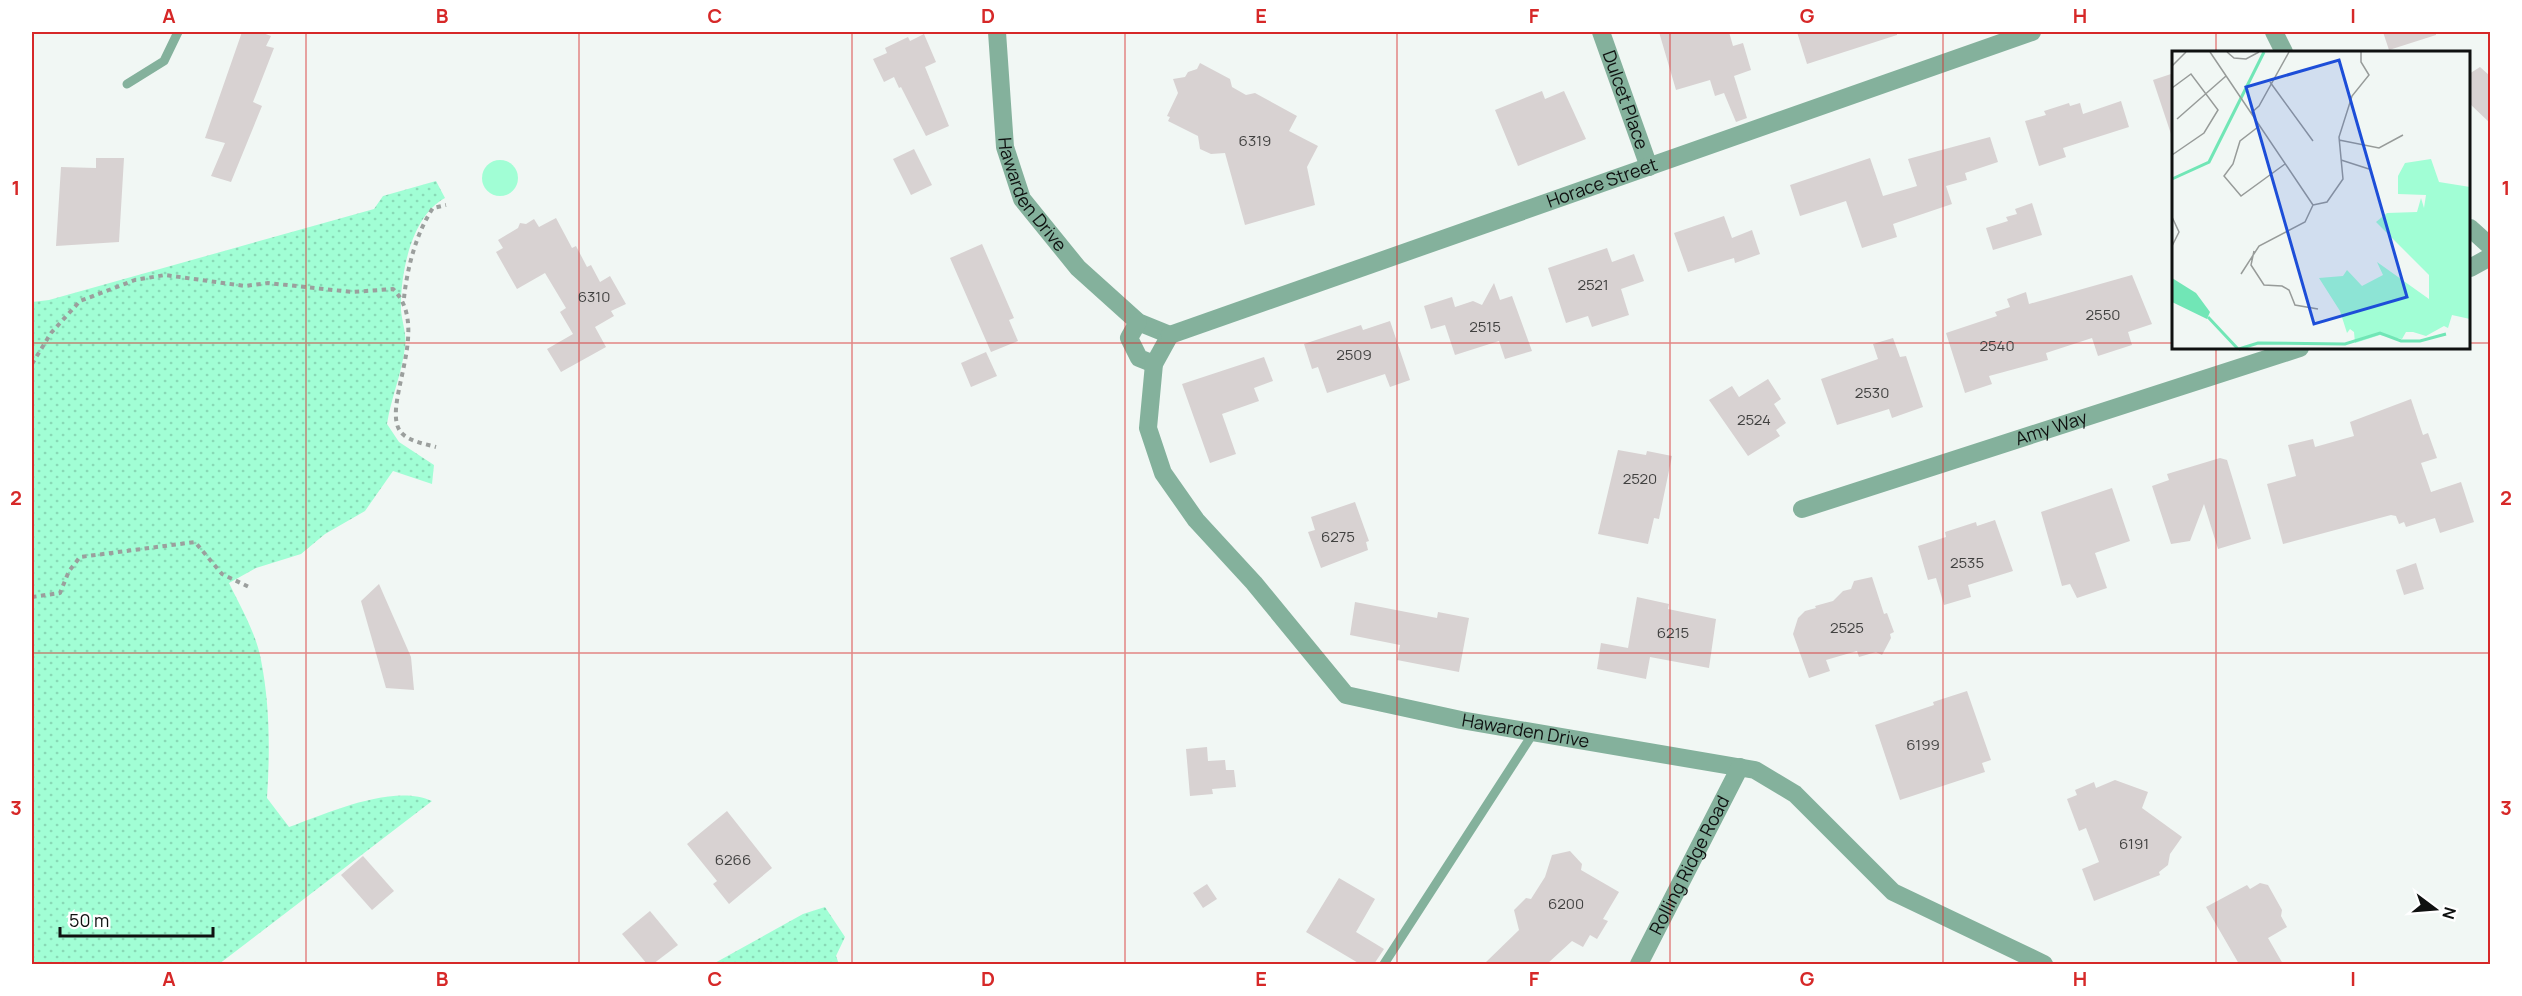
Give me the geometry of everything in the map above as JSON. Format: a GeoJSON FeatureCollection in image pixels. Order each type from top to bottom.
{"type":"FeatureCollection","features":[{"type":"Feature","properties":{"kind":"street","name":"Hawarden Drive"},"geometry":{"type":"LineString","coordinates":[[997,32],[1005,147],[1022,199],[1078,268],[1138,322],[1170,334],[1154,364],[1148,428],[1163,473],[1197,520],[1254,583],[1346,695],[1397,707],[1740,767],[1770,778],[1795,794],[1893,892],[2043,964]]}},
{"type":"Feature","properties":{"kind":"street","name":"Dulcet Place"},"geometry":{"type":"LineString","coordinates":[[1601,32],[1649,167]]}},
{"type":"Feature","properties":{"kind":"street","name":"Horace Street"},"geometry":{"type":"LineString","coordinates":[[1170,334],[2032,32]]}},
{"type":"Feature","properties":{"kind":"street"},"geometry":{"type":"LineString","coordinates":[[2274,32],[2284,51]]}},
{"type":"Feature","properties":{"kind":"street"},"geometry":{"type":"LineString","coordinates":[[2471,230],[2490,246]]}},
{"type":"Feature","properties":{"kind":"street"},"geometry":{"type":"LineString","coordinates":[[2471,267],[2490,257]]}},
{"type":"Feature","properties":{"kind":"street"},"geometry":{"type":"LineString","coordinates":[[1138,322],[1129,338],[1138,358],[1154,364]]}},
{"type":"Feature","properties":{"kind":"street","name":"Amy Way"},"geometry":{"type":"LineString","coordinates":[[1802,509],[2294,350]]}},
{"type":"Feature","properties":{"kind":"street","name":"Rolling Ridge Road"},"geometry":{"type":"LineString","coordinates":[[1639,964],[1740,767]]}},
{"type":"Feature","properties":{"kind":"lane"},"geometry":{"type":"LineString","coordinates":[[127,84],[164,61],[178,32]]}},
{"type":"Feature","properties":{"kind":"lane"},"geometry":{"type":"LineString","coordinates":[[1383,964],[1534,732]]}},
{"type":"Feature","properties":{"kind":"path"},"geometry":{"type":"LineString","coordinates":[[435,447],[403,436],[396,424],[394,410],[409,347],[404,299],[406,278],[426,219],[433,208],[446,205]]}},
{"type":"Feature","properties":{"kind":"path"},"geometry":{"type":"LineString","coordinates":[[32,364],[51,333],[80,301],[135,280],[155,276],[192,277],[245,286],[268,284],[352,292],[393,289],[404,299]]}},
{"type":"Feature","properties":{"kind":"path"},"geometry":{"type":"LineString","coordinates":[[32,597],[60,593],[69,571],[80,557],[195,542],[222,574],[249,587]]}},
{"type":"Feature","properties":{"kind":"green space"},"geometry":{"type":"Polygon","coordinates":[[[500,160],[513,165],[518,178],[513,191],[500,196],[487,191],[482,178],[487,165],[500,160]]]}},
{"type":"Feature","properties":{"kind":"green space"},"geometry":{"type":"Polygon","coordinates":[[[436,181],[445,198],[424,218],[416,232],[406,264],[401,296],[405,347],[387,424],[399,442],[434,465],[432,484],[393,471],[365,511],[325,534],[301,554],[256,568],[229,583],[252,630],[261,660],[268,729],[267,798],[289,827],[341,808],[380,798],[399,795],[416,796],[432,801],[219,964],[32,964],[32,302],[49,300],[374,209],[383,196],[436,181]]]}},
{"type":"Feature","properties":{"kind":"green space"},"geometry":{"type":"Polygon","coordinates":[[[825,907],[845,937],[836,956],[839,964],[713,964],[803,914],[825,907]]]}},
{"type":"Feature","properties":{"kind":"building"},"geometry":{"type":"Polygon","coordinates":[[[242,32],[260,32],[271,36],[266,46],[274,48],[253,102],[262,106],[231,182],[211,176],[225,143],[205,138],[242,32]]]}},
{"type":"Feature","properties":{"kind":"building"},"geometry":{"type":"Polygon","coordinates":[[[1659,32],[1729,32],[1733,46],[1743,43],[1751,70],[1734,76],[1747,118],[1736,122],[1724,93],[1715,96],[1710,80],[1676,90],[1659,32]]]}},
{"type":"Feature","properties":{"kind":"building"},"geometry":{"type":"Polygon","coordinates":[[[1797,32],[1897,32],[1897,35],[1807,64],[1797,32]]]}},
{"type":"Feature","properties":{"kind":"building"},"geometry":{"type":"Polygon","coordinates":[[[2383,32],[2436,32],[2436,35],[2389,50],[2383,32]]]}},
{"type":"Feature","properties":{"kind":"building"},"geometry":{"type":"Polygon","coordinates":[[[924,34],[936,62],[925,67],[949,126],[926,136],[901,87],[899,88],[894,77],[884,82],[873,59],[887,53],[885,48],[908,37],[910,41],[924,34]]]}},
{"type":"Feature","properties":{"kind":"building"},"geometry":{"type":"Polygon","coordinates":[[[1200,63],[1230,79],[1232,87],[1246,95],[1255,93],[1297,116],[1289,131],[1318,146],[1307,167],[1315,205],[1245,225],[1225,153],[1211,154],[1200,149],[1198,136],[1168,121],[1170,117],[1167,116],[1178,93],[1173,79],[1185,77],[1188,72],[1197,69],[1200,63]]]}},
{"type":"Feature","properties":{"kind":"building"},"geometry":{"type":"Polygon","coordinates":[[[2480,67],[2490,76],[2490,123],[2471,105],[2471,73],[2480,67]]]}},
{"type":"Feature","properties":{"kind":"building"},"geometry":{"type":"Polygon","coordinates":[[[2172,74],[2172,134],[2171,134],[2153,80],[2172,74]]]}},
{"type":"Feature","properties":{"kind":"building"},"geometry":{"type":"Polygon","coordinates":[[[1542,91],[1545,99],[1564,91],[1586,139],[1518,166],[1495,110],[1542,91]]]}},
{"type":"Feature","properties":{"kind":"building"},"geometry":{"type":"Polygon","coordinates":[[[2121,101],[2129,127],[2063,148],[2066,157],[2039,166],[2025,121],[2046,115],[2044,111],[2069,103],[2070,106],[2080,103],[2083,114],[2121,101]]]}},
{"type":"Feature","properties":{"kind":"building"},"geometry":{"type":"Polygon","coordinates":[[[1990,137],[1998,162],[1965,173],[1967,180],[1946,186],[1952,204],[1893,224],[1897,237],[1862,248],[1846,201],[1800,216],[1790,185],[1870,158],[1883,196],[1917,186],[1908,159],[1990,137]]]}},
{"type":"Feature","properties":{"kind":"building"},"geometry":{"type":"Polygon","coordinates":[[[914,149],[932,185],[911,195],[893,159],[914,149]]]}},
{"type":"Feature","properties":{"kind":"building"},"geometry":{"type":"Polygon","coordinates":[[[96,158],[124,158],[119,242],[56,246],[61,167],[96,168],[96,158]]]}},
{"type":"Feature","properties":{"kind":"building"},"geometry":{"type":"Polygon","coordinates":[[[2032,203],[2042,235],[1993,250],[1986,228],[2008,221],[2006,217],[2017,214],[2015,209],[2032,203]]]}},
{"type":"Feature","properties":{"kind":"building"},"geometry":{"type":"Polygon","coordinates":[[[1724,216],[1732,238],[1752,230],[1760,254],[1735,263],[1734,258],[1688,272],[1674,233],[1724,216]]]}},
{"type":"Feature","properties":{"kind":"building"},"geometry":{"type":"Polygon","coordinates":[[[556,218],[572,248],[576,246],[587,267],[591,265],[600,282],[610,276],[626,304],[611,311],[614,316],[595,327],[606,347],[561,372],[547,349],[573,334],[560,312],[566,308],[545,273],[517,289],[496,252],[503,248],[498,240],[518,228],[520,223],[526,224],[534,219],[539,227],[556,218]]]}},
{"type":"Feature","properties":{"kind":"building"},"geometry":{"type":"Polygon","coordinates":[[[982,244],[1014,318],[1009,320],[1018,341],[991,352],[950,258],[982,244]]]}},
{"type":"Feature","properties":{"kind":"building"},"geometry":{"type":"Polygon","coordinates":[[[1607,248],[1612,262],[1634,254],[1644,281],[1621,289],[1629,315],[1592,327],[1588,316],[1566,323],[1548,268],[1607,248]]]}},
{"type":"Feature","properties":{"kind":"building"},"geometry":{"type":"Polygon","coordinates":[[[2132,275],[2152,324],[2128,332],[2132,345],[2098,356],[2092,338],[2046,353],[2048,360],[1989,376],[1992,384],[1965,393],[1946,333],[1997,316],[1995,312],[2010,307],[2007,299],[2026,292],[2029,304],[2132,275]]]}},
{"type":"Feature","properties":{"kind":"building"},"geometry":{"type":"Polygon","coordinates":[[[1494,283],[1500,300],[1512,296],[1532,351],[1505,359],[1499,341],[1455,355],[1445,325],[1431,329],[1424,306],[1452,297],[1455,307],[1473,301],[1482,305],[1494,283]]]}},
{"type":"Feature","properties":{"kind":"building"},"geometry":{"type":"Polygon","coordinates":[[[1390,321],[1410,380],[1390,387],[1385,374],[1327,393],[1318,367],[1312,369],[1304,344],[1361,325],[1363,330],[1390,321]]]}},
{"type":"Feature","properties":{"kind":"building"},"geometry":{"type":"Polygon","coordinates":[[[1893,338],[1900,357],[1906,356],[1923,407],[1892,418],[1889,409],[1837,425],[1821,379],[1878,359],[1873,344],[1893,338]]]}},
{"type":"Feature","properties":{"kind":"building"},"geometry":{"type":"Polygon","coordinates":[[[986,352],[997,376],[971,387],[961,363],[986,352]]]}},
{"type":"Feature","properties":{"kind":"building"},"geometry":{"type":"Polygon","coordinates":[[[1264,357],[1273,381],[1254,388],[1259,401],[1222,414],[1236,454],[1210,463],[1182,384],[1264,357]]]}},
{"type":"Feature","properties":{"kind":"building"},"geometry":{"type":"Polygon","coordinates":[[[1768,379],[1781,399],[1774,404],[1786,423],[1776,430],[1780,436],[1748,456],[1709,400],[1732,386],[1739,397],[1768,379]]]}},
{"type":"Feature","properties":{"kind":"building"},"geometry":{"type":"Polygon","coordinates":[[[2411,399],[2423,435],[2428,433],[2437,458],[2421,463],[2431,492],[2461,482],[2474,522],[2440,533],[2435,518],[2406,527],[2404,522],[2399,524],[2396,516],[2391,515],[2283,544],[2267,484],[2296,476],[2288,445],[2313,439],[2315,447],[2354,436],[2350,422],[2411,399]]]}},
{"type":"Feature","properties":{"kind":"building"},"geometry":{"type":"Polygon","coordinates":[[[1618,450],[1646,455],[1647,451],[1672,456],[1659,519],[1654,518],[1648,544],[1598,534],[1618,450]]]}},
{"type":"Feature","properties":{"kind":"building"},"geometry":{"type":"Polygon","coordinates":[[[2220,458],[2227,460],[2251,539],[2218,549],[2204,504],[2190,541],[2171,544],[2152,486],[2169,480],[2167,474],[2220,458]]]}},
{"type":"Feature","properties":{"kind":"building"},"geometry":{"type":"Polygon","coordinates":[[[2112,488],[2130,541],[2095,553],[2107,588],[2077,598],[2070,584],[2062,586],[2041,512],[2112,488]]]}},
{"type":"Feature","properties":{"kind":"building"},"geometry":{"type":"Polygon","coordinates":[[[1355,502],[1369,541],[1366,542],[1368,550],[1321,568],[1308,532],[1315,530],[1311,517],[1355,502]]]}},
{"type":"Feature","properties":{"kind":"building"},"geometry":{"type":"Polygon","coordinates":[[[1995,520],[2013,571],[1968,585],[1971,597],[1944,605],[1936,578],[1928,580],[1918,546],[1946,537],[1945,532],[1976,522],[1977,526],[1995,520]]]}},
{"type":"Feature","properties":{"kind":"building"},"geometry":{"type":"Polygon","coordinates":[[[2416,563],[2424,589],[2404,595],[2396,570],[2416,563]]]}},
{"type":"Feature","properties":{"kind":"building"},"geometry":{"type":"Polygon","coordinates":[[[1872,577],[1884,614],[1887,613],[1894,632],[1890,634],[1891,638],[1882,655],[1876,652],[1859,657],[1857,651],[1826,660],[1830,671],[1809,678],[1793,634],[1798,618],[1805,611],[1816,608],[1815,606],[1833,601],[1843,591],[1851,589],[1854,581],[1872,577]]]}},
{"type":"Feature","properties":{"kind":"building"},"geometry":{"type":"Polygon","coordinates":[[[379,584],[411,657],[414,690],[386,688],[361,601],[379,584]]]}},
{"type":"Feature","properties":{"kind":"building"},"geometry":{"type":"Polygon","coordinates":[[[1637,597],[1669,604],[1668,609],[1716,619],[1709,668],[1650,657],[1646,679],[1597,669],[1601,643],[1628,648],[1637,597]]]}},
{"type":"Feature","properties":{"kind":"building"},"geometry":{"type":"Polygon","coordinates":[[[1355,602],[1437,618],[1438,612],[1469,618],[1459,672],[1397,660],[1400,645],[1350,635],[1355,602]]]}},
{"type":"Feature","properties":{"kind":"building"},"geometry":{"type":"Polygon","coordinates":[[[1967,691],[1991,760],[1982,763],[1985,772],[1900,800],[1875,725],[1967,691]]]}},
{"type":"Feature","properties":{"kind":"building"},"geometry":{"type":"Polygon","coordinates":[[[1207,747],[1208,761],[1225,760],[1226,770],[1234,770],[1236,787],[1212,789],[1213,794],[1190,796],[1186,749],[1207,747]]]}},
{"type":"Feature","properties":{"kind":"building"},"geometry":{"type":"Polygon","coordinates":[[[2115,780],[2148,792],[2142,808],[2182,837],[2170,854],[2168,865],[2159,872],[2160,875],[2094,901],[2082,869],[2099,862],[2086,828],[2079,831],[2067,799],[2077,795],[2075,790],[2094,782],[2096,788],[2115,780]]]}},
{"type":"Feature","properties":{"kind":"building"},"geometry":{"type":"Polygon","coordinates":[[[727,811],[772,868],[729,904],[713,884],[717,881],[687,844],[727,811]]]}},
{"type":"Feature","properties":{"kind":"building"},"geometry":{"type":"Polygon","coordinates":[[[1570,851],[1582,864],[1581,870],[1619,892],[1603,919],[1608,921],[1597,939],[1590,935],[1583,947],[1572,941],[1547,964],[1484,964],[1519,930],[1514,910],[1526,898],[1531,899],[1545,877],[1552,855],[1570,851]]]}},
{"type":"Feature","properties":{"kind":"building"},"geometry":{"type":"Polygon","coordinates":[[[363,856],[394,891],[372,910],[341,875],[363,856]]]}},
{"type":"Feature","properties":{"kind":"building"},"geometry":{"type":"Polygon","coordinates":[[[1339,878],[1375,899],[1356,932],[1384,949],[1374,964],[1360,964],[1306,932],[1339,878]]]}},
{"type":"Feature","properties":{"kind":"building"},"geometry":{"type":"Polygon","coordinates":[[[2260,883],[2268,885],[2282,910],[2281,916],[2287,927],[2268,938],[2283,964],[2239,964],[2206,907],[2247,885],[2250,889],[2260,883]]]}},
{"type":"Feature","properties":{"kind":"building"},"geometry":{"type":"Polygon","coordinates":[[[1207,884],[1217,899],[1203,908],[1193,893],[1207,884]]]}},
{"type":"Feature","properties":{"kind":"building"},"geometry":{"type":"Polygon","coordinates":[[[650,911],[678,945],[653,964],[647,964],[622,934],[650,911]]]}}]}
